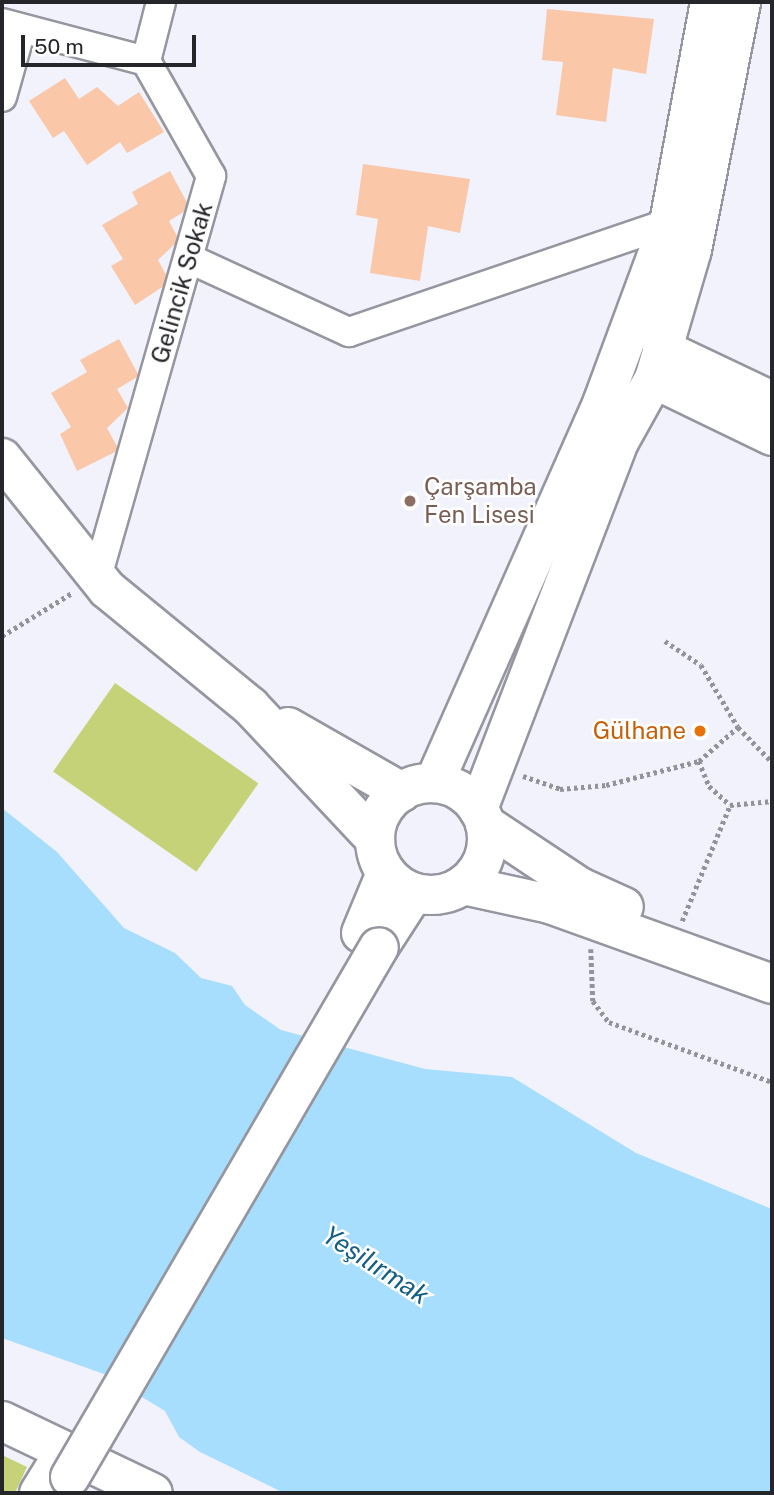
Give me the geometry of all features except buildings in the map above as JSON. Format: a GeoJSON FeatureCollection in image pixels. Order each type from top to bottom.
{"type":"FeatureCollection","features":[{"type":"Feature","properties":{"kind":"main road"},"geometry":{"type":"LineString","coordinates":[[57,1482],[370,940],[392,869],[387,806],[418,788],[603,401],[669,223],[709,2]]}},
{"type":"Feature","properties":{"kind":"main road"},"geometry":{"type":"LineString","coordinates":[[2,458],[97,576],[250,706],[392,869],[448,893],[463,885],[484,858],[482,816],[492,766],[620,440],[658,364],[692,250],[741,2]]}},
{"type":"Feature","properties":{"kind":"main road"},"geometry":{"type":"LineString","coordinates":[[658,364],[772,401]]}},
{"type":"Feature","properties":{"kind":"main road"},"geometry":{"type":"LineString","coordinates":[[658,364],[772,436]]}},
{"type":"Feature","properties":{"kind":"main road"},"geometry":{"type":"LineString","coordinates":[[250,706],[418,788],[451,787],[482,816],[580,887],[772,974]]}},
{"type":"Feature","properties":{"kind":"main road"},"geometry":{"type":"LineString","coordinates":[[463,885],[597,921],[772,984]]}},
{"type":"Feature","properties":{"kind":"main road"},"geometry":{"type":"LineString","coordinates":[[2,1421],[153,1493]]}},
{"type":"Feature","properties":{"kind":"street"},"geometry":{"type":"LineString","coordinates":[[2,97],[11,28],[146,61],[161,2]]}},
{"type":"Feature","properties":{"kind":"street","name":"Gelincik Sokak"},"geometry":{"type":"LineString","coordinates":[[97,576],[190,259],[211,176],[146,61]]}},
{"type":"Feature","properties":{"kind":"street"},"geometry":{"type":"LineString","coordinates":[[190,259],[349,332],[669,223]]}},
{"type":"Feature","properties":{"kind":"path"},"geometry":{"type":"LineString","coordinates":[[2,636],[97,576]]}},
{"type":"Feature","properties":{"kind":"path"},"geometry":{"type":"LineString","coordinates":[[665,641],[701,666],[738,727],[772,761]]}},
{"type":"Feature","properties":{"kind":"path"},"geometry":{"type":"LineString","coordinates":[[492,766],[560,789],[606,785],[699,761],[738,727]]}},
{"type":"Feature","properties":{"kind":"path"},"geometry":{"type":"LineString","coordinates":[[699,761],[709,786],[730,805]]}},
{"type":"Feature","properties":{"kind":"path"},"geometry":{"type":"LineString","coordinates":[[730,805],[771,798]]}},
{"type":"Feature","properties":{"kind":"path"},"geometry":{"type":"LineString","coordinates":[[678,931],[730,805]]}},
{"type":"Feature","properties":{"kind":"path"},"geometry":{"type":"LineString","coordinates":[[597,921],[588,961],[593,1001],[609,1023],[772,1082]]}},
{"type":"Feature","properties":{"kind":"green space"},"geometry":{"type":"Polygon","coordinates":[[[115,683],[258,783],[196,872],[53,771],[115,683]]]}},
{"type":"Feature","properties":{"kind":"green space"},"geometry":{"type":"Polygon","coordinates":[[[2,1455],[27,1467],[15,1493],[2,1493],[2,1455]]]}},
{"type":"Feature","properties":{"kind":"water","name":"Yeşilırmak"},"geometry":{"type":"Polygon","coordinates":[[[2,808],[57,852],[124,928],[175,953],[201,978],[232,986],[245,1005],[281,1030],[425,1069],[512,1077],[636,1153],[772,1209],[772,1493],[284,1493],[200,1452],[179,1437],[165,1411],[104,1374],[2,1338],[2,808]]]}},
{"type":"Feature","properties":{"kind":"place","name":"Çarşamba Fen Lisesi"},"geometry":{"type":"Point","coordinates":[410,501]}},
{"type":"Feature","properties":{"kind":"place","name":"Gülhane"},"geometry":{"type":"Point","coordinates":[700,731]}}]}
